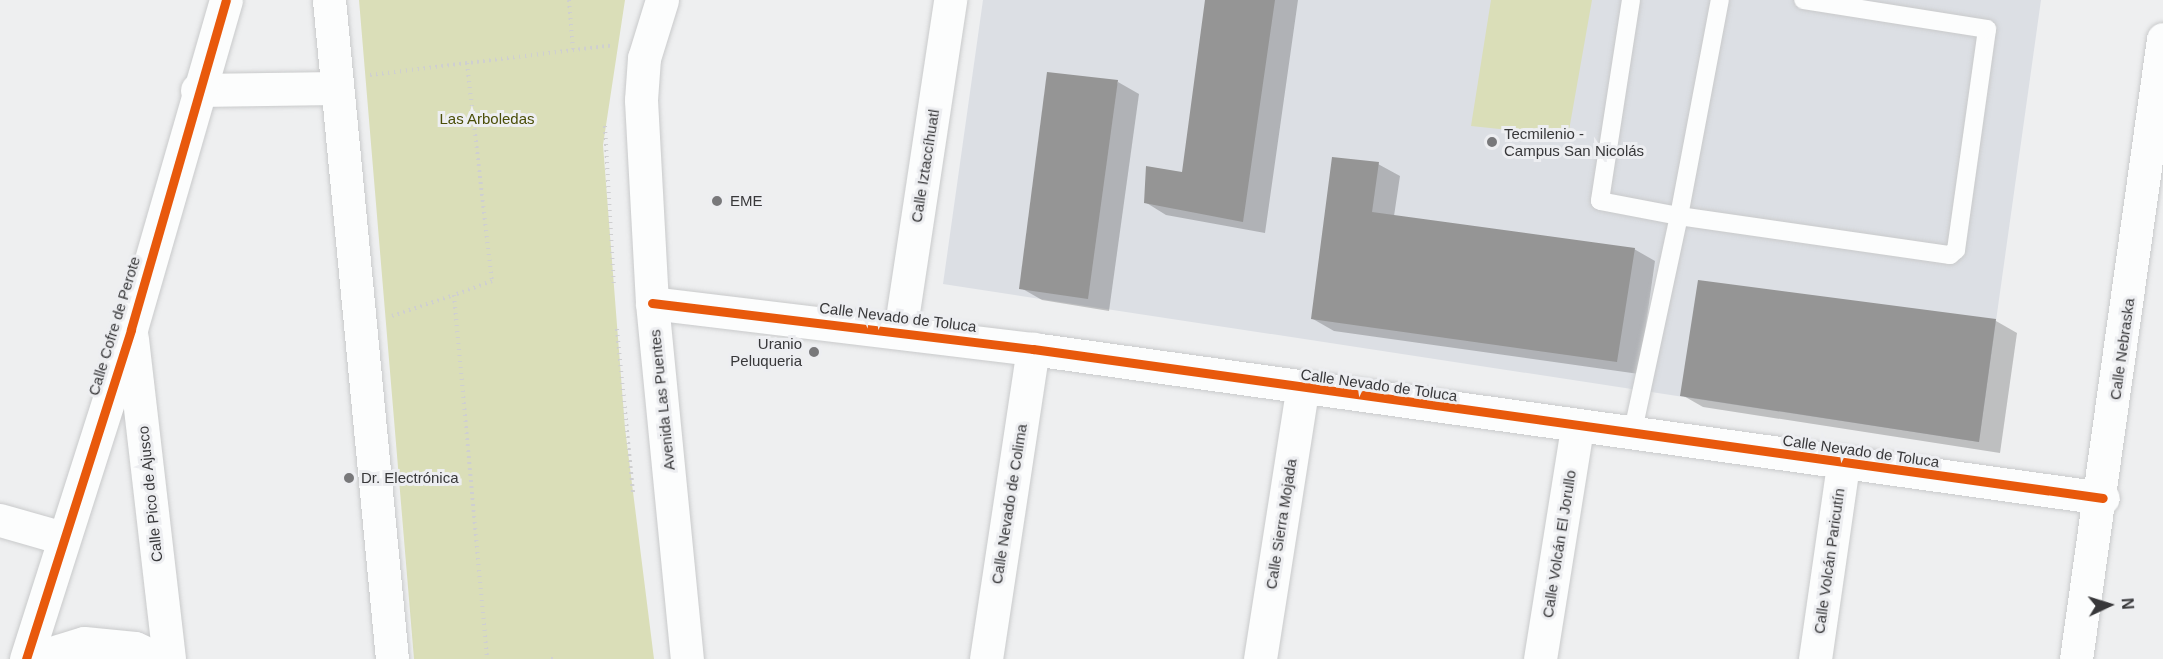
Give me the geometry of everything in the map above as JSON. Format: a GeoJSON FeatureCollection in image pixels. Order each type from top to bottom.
{"type":"FeatureCollection","features":[{"type":"Feature","properties":{"kind":"street","name":"Calle Cofre de Perote"},"geometry":{"type":"LineString","coordinates":[[26,659],[131,329],[197,90],[226,0]]}},
{"type":"Feature","properties":{"kind":"street"},"geometry":{"type":"LineString","coordinates":[[329,0],[351,82],[392,659]]}},
{"type":"Feature","properties":{"kind":"street","name":"Avenida Las Puentes"},"geometry":{"type":"LineString","coordinates":[[662,0],[640,87],[652,303],[687,659]]}},
{"type":"Feature","properties":{"kind":"street","name":"Calle Iztaccíhuatl"},"geometry":{"type":"LineString","coordinates":[[900,332],[950,0]]}},
{"type":"Feature","properties":{"kind":"street","name":"Calle Nebraska"},"geometry":{"type":"LineString","coordinates":[[2076,659],[2103,498],[2163,39]]}},
{"type":"Feature","properties":{"kind":"street"},"geometry":{"type":"LineString","coordinates":[[197,90],[351,82]]}},
{"type":"Feature","properties":{"kind":"street","name":"Calle Nevado de Toluca"},"geometry":{"type":"LineString","coordinates":[[652,303],[1033,349],[1302,390],[2103,498]]}},
{"type":"Feature","properties":{"kind":"street","name":"Calle Pico de Ajusco"},"geometry":{"type":"LineString","coordinates":[[131,329],[169,659]]}},
{"type":"Feature","properties":{"kind":"street","name":"Calle Nevado de Colima"},"geometry":{"type":"LineString","coordinates":[[986,659],[1033,349]]}},
{"type":"Feature","properties":{"kind":"street","name":"Calle Sierra Mojada"},"geometry":{"type":"LineString","coordinates":[[1260,659],[1302,390]]}},
{"type":"Feature","properties":{"kind":"street","name":"Calle Volcán El Jorullo"},"geometry":{"type":"LineString","coordinates":[[1540,659],[1577,428]]}},
{"type":"Feature","properties":{"kind":"street","name":"Calle Volcán Paricutín"},"geometry":{"type":"LineString","coordinates":[[1815,659],[1843,464]]}},
{"type":"Feature","properties":{"kind":"street"},"geometry":{"type":"LineString","coordinates":[[0,520],[63,538]]}},
{"type":"Feature","properties":{"kind":"street"},"geometry":{"type":"LineString","coordinates":[[32,659],[84,643],[135,648],[159,659]]}},
{"type":"Feature","properties":{"kind":"lane"},"geometry":{"type":"LineString","coordinates":[[1631,0],[1600,201],[1679,216],[1955,252],[1987,29],[1803,0]]}},
{"type":"Feature","properties":{"kind":"lane"},"geometry":{"type":"LineString","coordinates":[[1632,435],[1679,216],[1720,0]]}},
{"type":"Feature","properties":{"kind":"path"},"geometry":{"type":"LineString","coordinates":[[569,0],[573,49]]}},
{"type":"Feature","properties":{"kind":"path"},"geometry":{"type":"LineString","coordinates":[[351,82],[467,63],[616,44]]}},
{"type":"Feature","properties":{"kind":"path"},"geometry":{"type":"LineString","coordinates":[[383,320],[492,281],[467,63]]}},
{"type":"Feature","properties":{"kind":"path"},"geometry":{"type":"LineString","coordinates":[[454,295],[487,659]]}},
{"type":"Feature","properties":{"kind":"shaded area","name":"Tecmilenio - Campus San Nicolás"},"geometry":{"type":"Polygon","coordinates":[[[983,0],[2041,0],[1979,442],[943,284],[983,0]]]}},
{"type":"Feature","properties":{"kind":"green space","name":"Las Arboledas"},"geometry":{"type":"Polygon","coordinates":[[[359,0],[625,0],[603,145],[625,428],[654,659],[414,659],[359,0]]]}},
{"type":"Feature","properties":{"kind":"green space"},"geometry":{"type":"Polygon","coordinates":[[[1491,0],[1592,0],[1568,136],[1471,126],[1491,0]]]}},
{"type":"Feature","properties":{"kind":"building"},"geometry":{"type":"Polygon","coordinates":[[[1205,0],[1275,0],[1243,222],[1144,203],[1146,166],[1182,172],[1205,0]]]}},
{"type":"Feature","properties":{"kind":"building"},"geometry":{"type":"Polygon","coordinates":[[[1047,72],[1118,80],[1088,299],[1019,289],[1047,72]]]}},
{"type":"Feature","properties":{"kind":"building"},"geometry":{"type":"Polygon","coordinates":[[[1332,157],[1379,162],[1372,212],[1635,248],[1617,362],[1311,319],[1332,157]]]}},
{"type":"Feature","properties":{"kind":"building"},"geometry":{"type":"Polygon","coordinates":[[[1698,280],[1996,319],[1979,442],[1680,396],[1698,280]]]}},
{"type":"Feature","properties":{"kind":"cycle path"},"geometry":{"type":"LineString","coordinates":[[26,659],[131,329],[226,0]]}},
{"type":"Feature","properties":{"kind":"cycle path"},"geometry":{"type":"LineString","coordinates":[[652,303],[1033,349],[2103,498]]}},
{"type":"Feature","properties":{"kind":"place","name":"Tecmilenio - Campus San Nicolás"},"geometry":{"type":"Point","coordinates":[1492,142]}},
{"type":"Feature","properties":{"kind":"place","name":"EME"},"geometry":{"type":"Point","coordinates":[717,201]}},
{"type":"Feature","properties":{"kind":"place","name":"Uranio Peluqueria"},"geometry":{"type":"Point","coordinates":[814,352]}},
{"type":"Feature","properties":{"kind":"place","name":"Dr. Electrónica"},"geometry":{"type":"Point","coordinates":[349,478]}}]}
